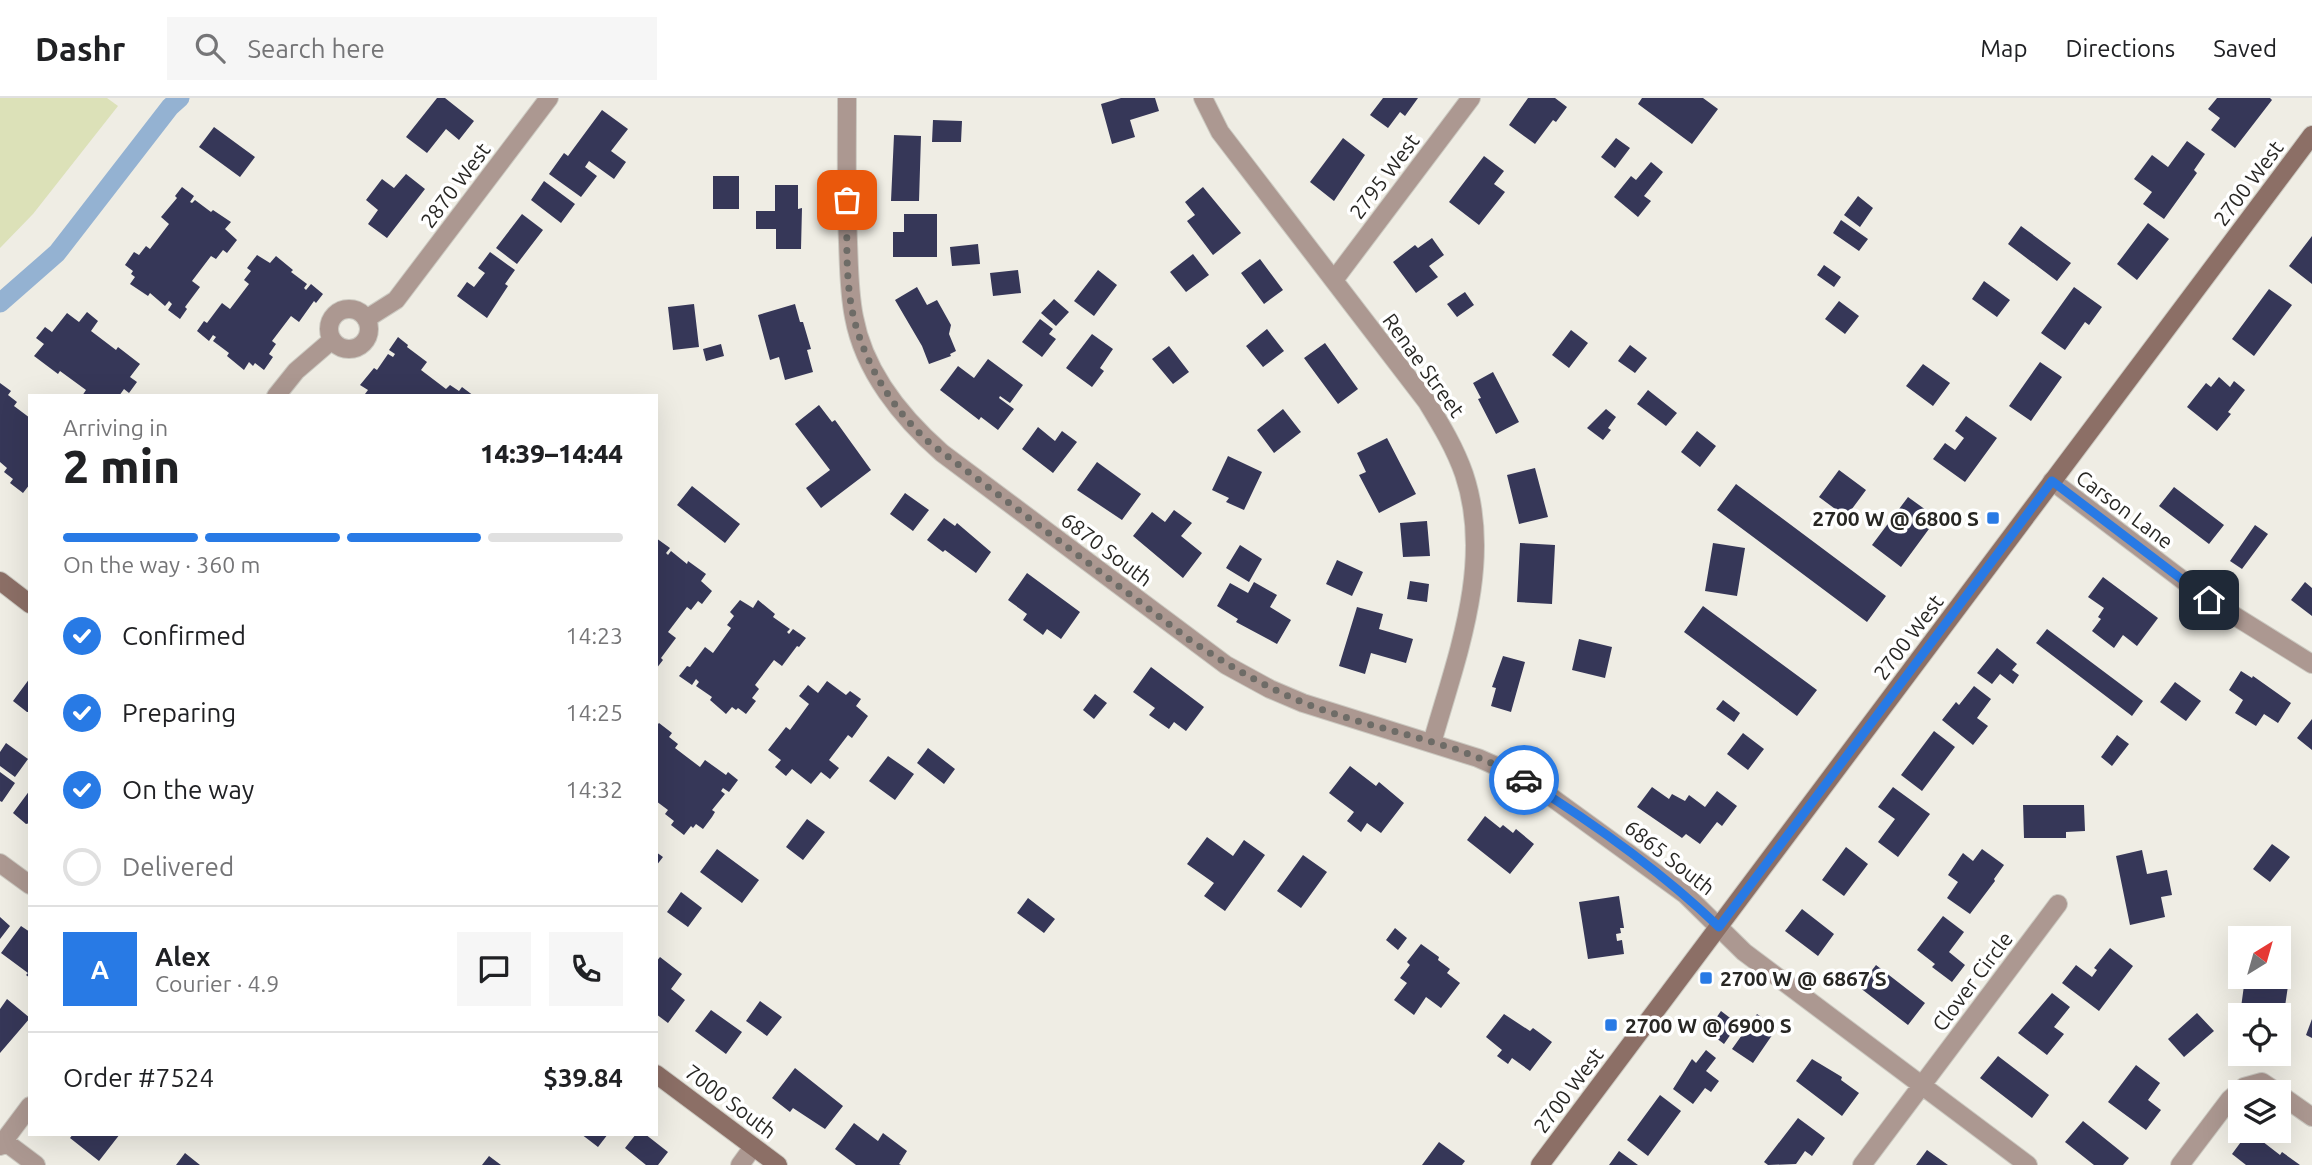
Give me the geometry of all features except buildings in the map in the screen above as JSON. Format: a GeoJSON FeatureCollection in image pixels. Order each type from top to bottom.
{"type":"FeatureCollection","features":[{"type":"Feature","properties":{"kind":"main road","name":"2700 West"},"geometry":{"type":"LineString","coordinates":[[1540,1165],[2312,135]]}},
{"type":"Feature","properties":{"kind":"main road"},"geometry":{"type":"LineString","coordinates":[[0,581],[28,602]]}},
{"type":"Feature","properties":{"kind":"main road","name":"7000 South"},"geometry":{"type":"LineString","coordinates":[[658,1076],[778,1165]]}},
{"type":"Feature","properties":{"kind":"street","name":"2870 West"},"geometry":{"type":"LineString","coordinates":[[366,319],[396,300],[549,98]]}},
{"type":"Feature","properties":{"kind":"street","name":"6870 South"},"geometry":{"type":"LineString","coordinates":[[846,98],[849,287],[854,319],[865,351],[880,381],[918,432],[942,453],[1226,665],[1303,703],[1432,743]]}},
{"type":"Feature","properties":{"kind":"street","name":"Renae Street"},"geometry":{"type":"LineString","coordinates":[[1203,98],[1220,132],[1427,402],[1449,437],[1465,475],[1475,551],[1472,587],[1465,626],[1432,743]]}},
{"type":"Feature","properties":{"kind":"street","name":"2795 West"},"geometry":{"type":"LineString","coordinates":[[1334,280],[1471,98]]}},
{"type":"Feature","properties":{"kind":"street"},"geometry":{"type":"LineString","coordinates":[[341,310],[354,310],[366,319],[368,336],[359,346],[346,349],[332,340],[329,325],[335,314],[341,310]]}},
{"type":"Feature","properties":{"kind":"street"},"geometry":{"type":"LineString","coordinates":[[278,394],[296,371],[332,340]]}},
{"type":"Feature","properties":{"kind":"street","name":"Carson Lane"},"geometry":{"type":"LineString","coordinates":[[2052,481],[2209,600],[2312,664]]}},
{"type":"Feature","properties":{"kind":"street","name":"6865 South"},"geometry":{"type":"LineString","coordinates":[[1432,743],[1478,758],[1512,773],[1547,794],[1686,895],[1744,952],[2028,1165]]}},
{"type":"Feature","properties":{"kind":"street"},"geometry":{"type":"LineString","coordinates":[[0,863],[28,884]]}},
{"type":"Feature","properties":{"kind":"street","name":"Clover Circle"},"geometry":{"type":"LineString","coordinates":[[1862,1165],[2058,904]]}},
{"type":"Feature","properties":{"kind":"street"},"geometry":{"type":"LineString","coordinates":[[2180,1165],[2228,1102]]}},
{"type":"Feature","properties":{"kind":"street"},"geometry":{"type":"LineString","coordinates":[[2291,1102],[2312,1117]]}},
{"type":"Feature","properties":{"kind":"street"},"geometry":{"type":"LineString","coordinates":[[28,1110],[2,1144],[36,1165]]}},
{"type":"Feature","properties":{"kind":"street"},"geometry":{"type":"LineString","coordinates":[[740,1165],[753,1147]]}},
{"type":"Feature","properties":{"kind":"green space"},"geometry":{"type":"Polygon","coordinates":[[[0,98],[107,98],[118,106],[33,214],[0,248],[0,98]]]}},
{"type":"Feature","properties":{"kind":"waterway"},"geometry":{"type":"LineString","coordinates":[[0,303],[57,253],[170,107],[180,98]]}},
{"type":"Feature","properties":{"kind":"way so far"},"geometry":{"type":"LineString","coordinates":[[847,200],[849,287],[854,319],[865,351],[880,381],[898,408],[930,443],[1226,665],[1303,703],[1478,758],[1524,780]]}},
{"type":"Feature","properties":{"kind":"place","name":"2700 W @ 6800 S"},"geometry":{"type":"Point","coordinates":[1993,518]}},
{"type":"Feature","properties":{"kind":"place","name":"2700 W @ 6867 S"},"geometry":{"type":"Point","coordinates":[1706,978]}},
{"type":"Feature","properties":{"kind":"place","name":"2700 W @ 6900 S"},"geometry":{"type":"Point","coordinates":[1611,1025]}},
{"type":"Feature","properties":{"kind":"route"},"geometry":{"type":"LineString","coordinates":[[1524,780],[1580,817],[1686,895],[1719,927],[2052,481],[2209,600]]}}]}
